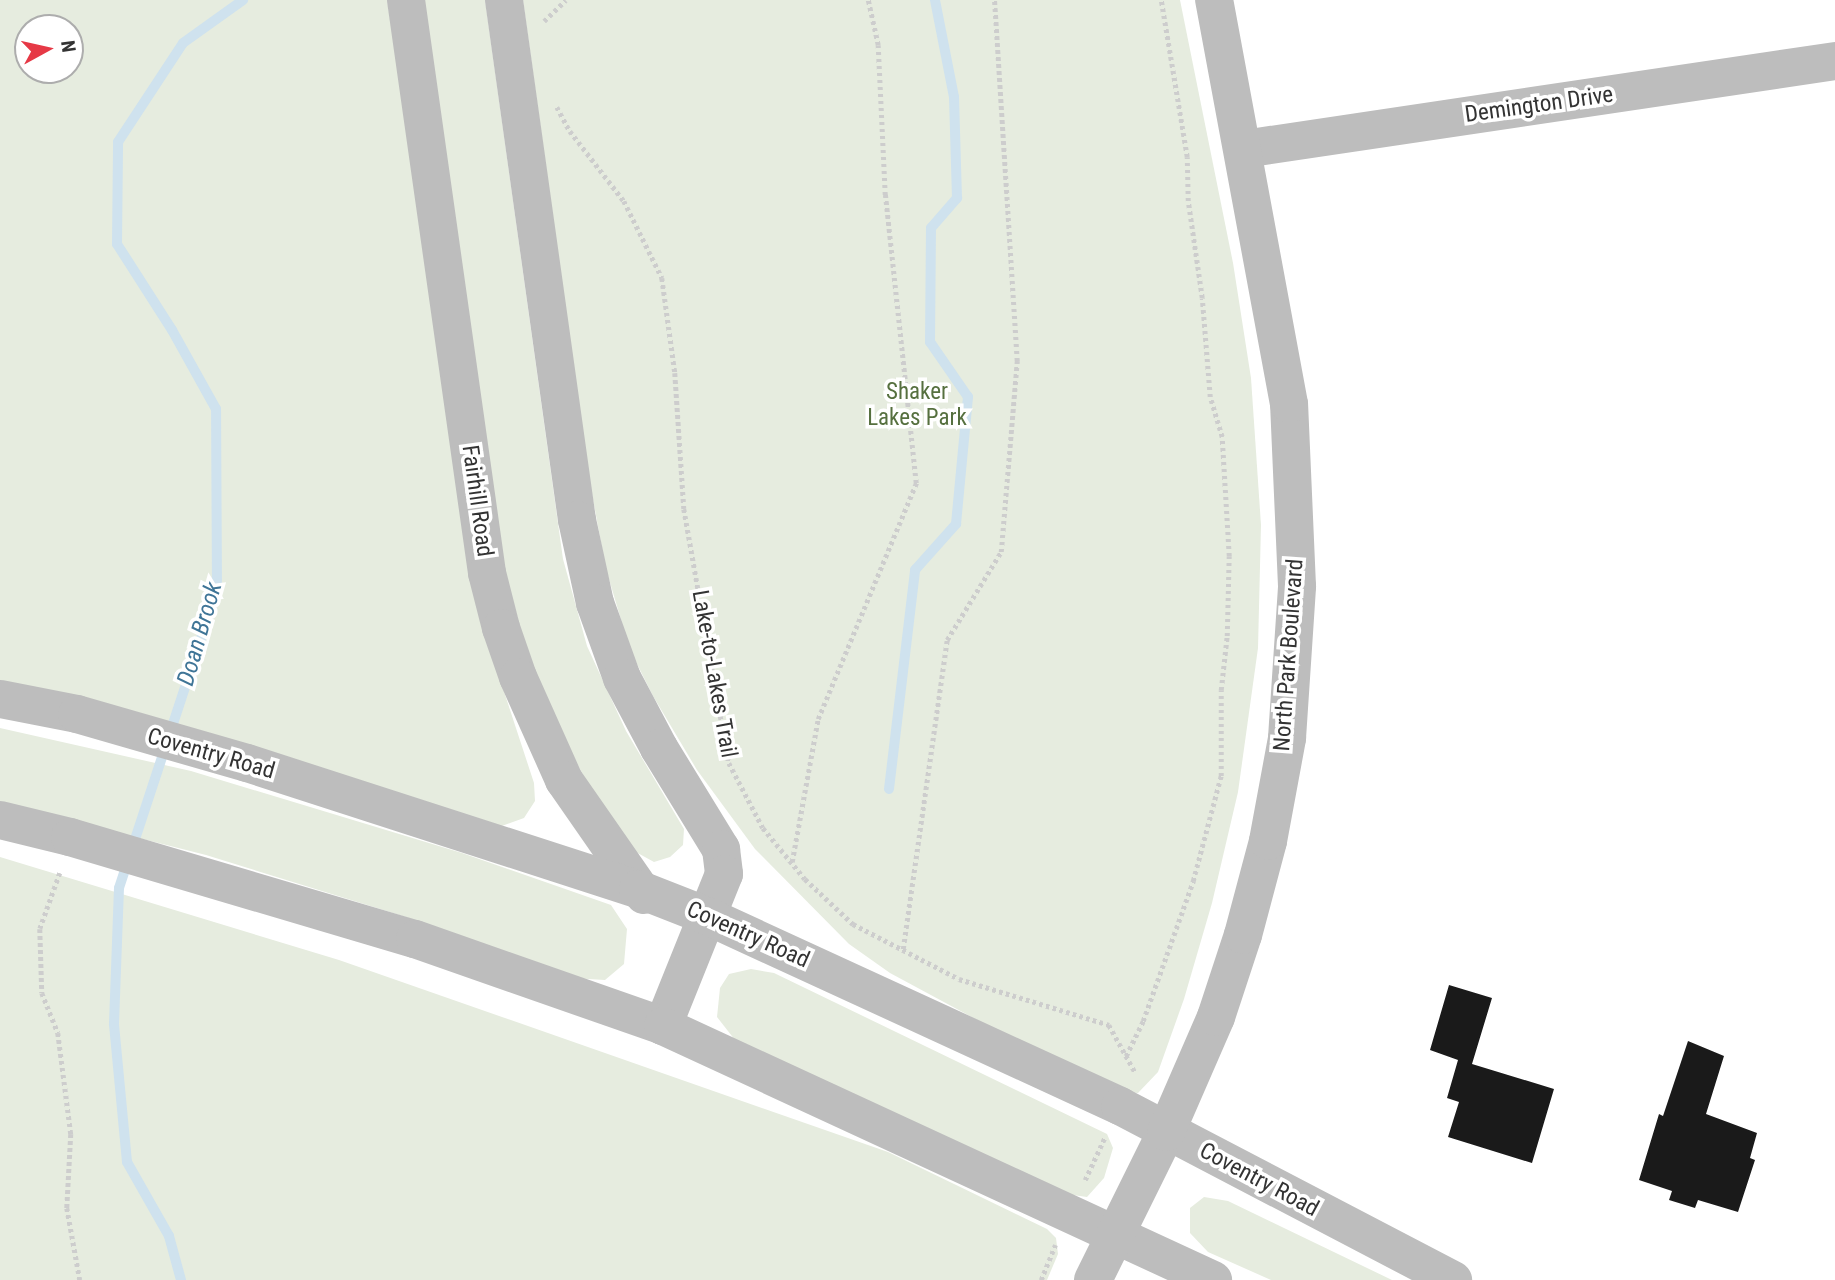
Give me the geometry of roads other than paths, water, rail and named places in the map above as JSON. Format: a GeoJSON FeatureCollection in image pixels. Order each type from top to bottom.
{"type":"FeatureCollection","features":[{"type":"Feature","properties":{"kind":"main road","name":"Fairhill Road"},"geometry":{"type":"LineString","coordinates":[[406,0],[487,573],[501,628],[518,677],[564,780],[638,889]]}},
{"type":"Feature","properties":{"kind":"main road"},"geometry":{"type":"LineString","coordinates":[[504,0],[576,520],[595,603],[621,678],[659,748],[721,849],[724,874],[663,1026]]}},
{"type":"Feature","properties":{"kind":"main road","name":"North Park Boulevard"},"geometry":{"type":"LineString","coordinates":[[1093,1280],[1167,1132],[1216,1017],[1243,935],[1268,841],[1287,738],[1297,586],[1290,404],[1214,0]]}},
{"type":"Feature","properties":{"kind":"main road","name":"Demington Drive"},"geometry":{"type":"LineString","coordinates":[[1244,149],[1835,61]]}},
{"type":"Feature","properties":{"kind":"main road","name":"Coventry Road"},"geometry":{"type":"LineString","coordinates":[[0,699],[77,715],[247,763],[638,889],[701,932],[1120,1106],[1453,1280]]}},
{"type":"Feature","properties":{"kind":"main road"},"geometry":{"type":"LineString","coordinates":[[0,820],[66,854],[197,874],[415,939],[663,1026],[1064,1226],[1115,1237],[1213,1280]]}},
{"type":"Feature","properties":{"kind":"waterway","name":"Doan Brook"},"geometry":{"type":"LineString","coordinates":[[181,1280],[169,1236],[127,1162],[114,1024],[119,888],[217,590],[216,409],[172,330],[117,244],[118,142],[183,43],[243,0]]}},
{"type":"Feature","properties":{"kind":"waterway"},"geometry":{"type":"LineString","coordinates":[[889,789],[915,570],[956,524],[968,397],[930,342],[931,228],[957,198],[954,97],[935,0]]}},
{"type":"Feature","properties":{"kind":"park label","name":"Shaker Lakes Park"},"geometry":{"type":"Point","coordinates":[917,405]}}]}
